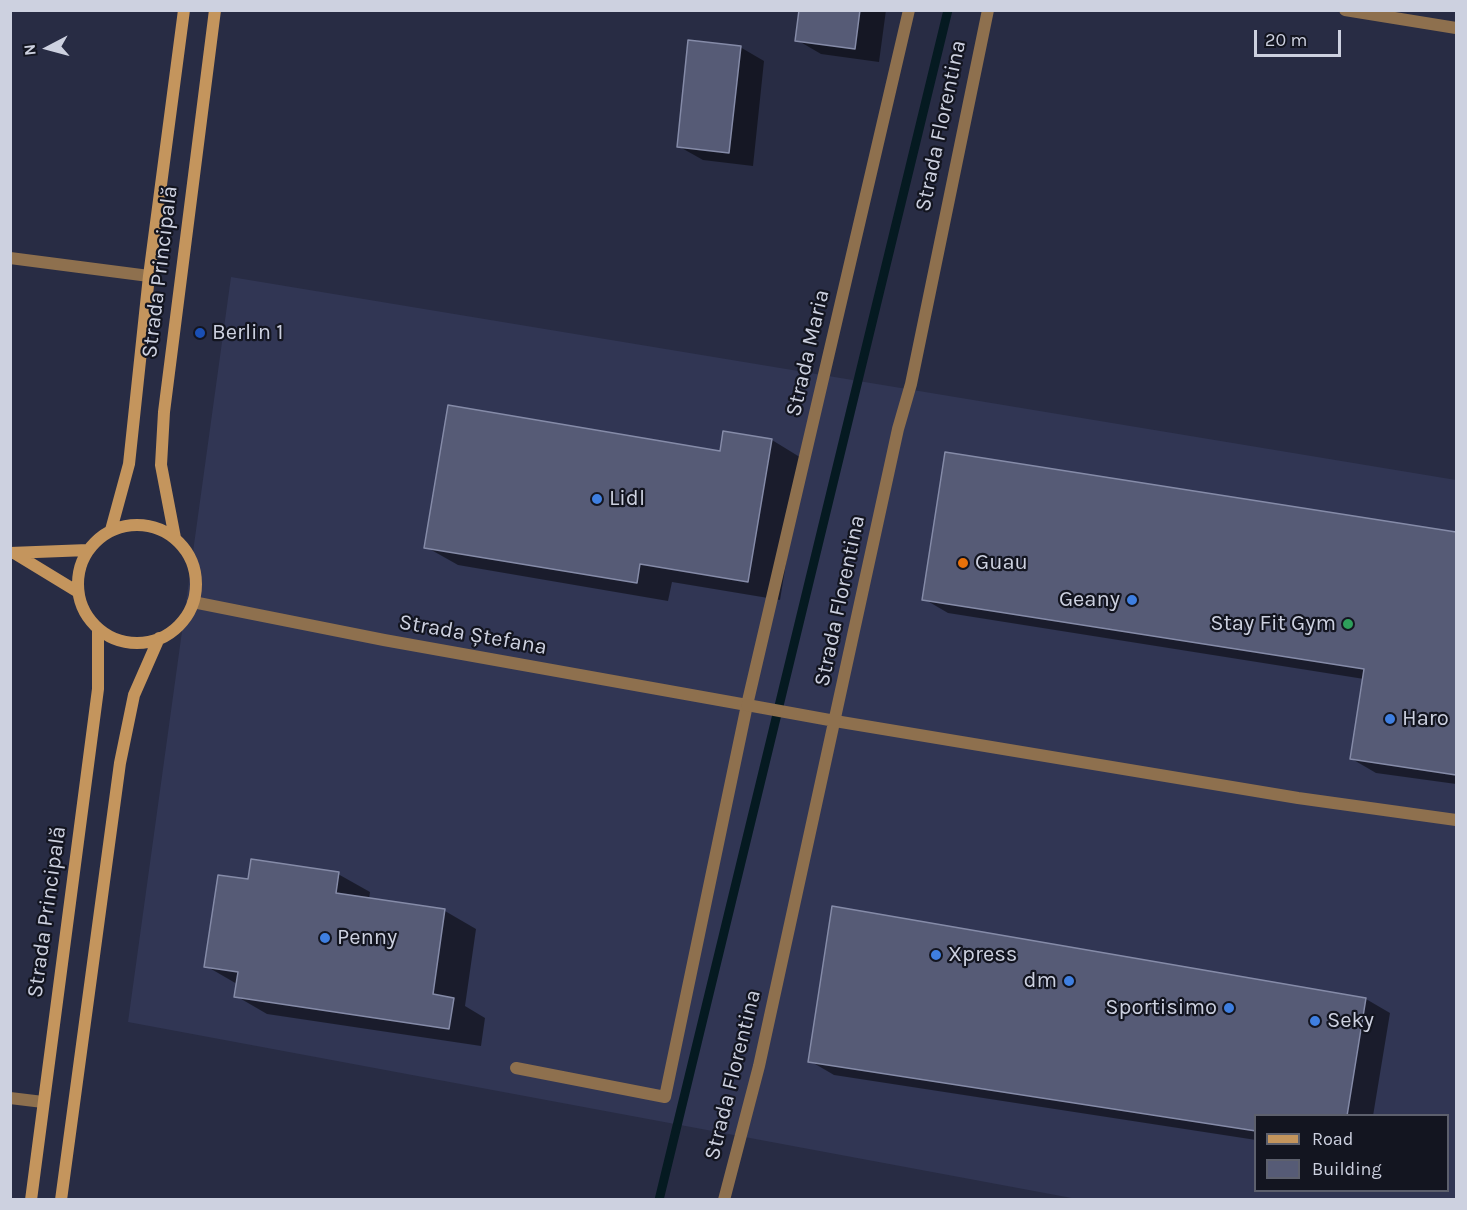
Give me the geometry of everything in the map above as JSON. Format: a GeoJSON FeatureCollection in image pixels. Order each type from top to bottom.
{"type":"FeatureCollection","features":[{"type":"Feature","properties":{"kind":"main road","name":"Strada Principală"},"geometry":{"type":"LineString","coordinates":[[111,530],[129,464],[149,276],[184,10]]}},
{"type":"Feature","properties":{"kind":"main road","name":"Strada Principală"},"geometry":{"type":"LineString","coordinates":[[175,538],[161,465],[164,412],[215,10]]}},
{"type":"Feature","properties":{"kind":"main road"},"geometry":{"type":"LineString","coordinates":[[144,525],[175,538],[186,552],[193,567],[196,585],[193,602],[180,623],[159,638],[128,642],[112,638],[98,629],[88,618],[78,592],[79,570],[88,550],[111,530],[122,526],[144,525]]}},
{"type":"Feature","properties":{"kind":"main road"},"geometry":{"type":"LineString","coordinates":[[12,553],[88,550]]}},
{"type":"Feature","properties":{"kind":"main road"},"geometry":{"type":"LineString","coordinates":[[12,553],[78,592]]}},
{"type":"Feature","properties":{"kind":"main road","name":"Strada Principală"},"geometry":{"type":"LineString","coordinates":[[31,1200],[98,689],[98,629]]}},
{"type":"Feature","properties":{"kind":"main road"},"geometry":{"type":"LineString","coordinates":[[62,1200],[120,763],[134,695],[159,638]]}},
{"type":"Feature","properties":{"kind":"street","name":"Strada Maria"},"geometry":{"type":"LineString","coordinates":[[516,1068],[665,1097],[909,10]]}},
{"type":"Feature","properties":{"kind":"street","name":"Strada Florentina"},"geometry":{"type":"LineString","coordinates":[[724,1200],[759,1066],[898,429],[911,384],[988,10]]}},
{"type":"Feature","properties":{"kind":"street"},"geometry":{"type":"LineString","coordinates":[[1347,11],[1456,28]]}},
{"type":"Feature","properties":{"kind":"street"},"geometry":{"type":"LineString","coordinates":[[10,258],[149,276]]}},
{"type":"Feature","properties":{"kind":"street","name":"Strada Ștefana"},"geometry":{"type":"LineString","coordinates":[[193,602],[384,640],[835,721],[1287,796],[1456,820]]}},
{"type":"Feature","properties":{"kind":"street"},"geometry":{"type":"LineString","coordinates":[[10,1098],[43,1102]]}},
{"type":"Feature","properties":{"kind":"shaded area"},"geometry":{"type":"Polygon","coordinates":[[[231,277],[1456,480],[1456,1199],[1077,1199],[128,1022],[231,277]]]}},
{"type":"Feature","properties":{"kind":"building"},"geometry":{"type":"Polygon","coordinates":[[[799,10],[860,10],[855,49],[795,41],[799,10]]]}},
{"type":"Feature","properties":{"kind":"building"},"geometry":{"type":"Polygon","coordinates":[[[688,40],[741,46],[729,153],[677,147],[688,40]]]}},
{"type":"Feature","properties":{"kind":"building","name":"Lidl"},"geometry":{"type":"Polygon","coordinates":[[[448,405],[720,451],[723,431],[772,439],[748,582],[640,564],[637,583],[424,548],[448,405]]]}},
{"type":"Feature","properties":{"kind":"building"},"geometry":{"type":"Polygon","coordinates":[[[945,452],[1456,532],[1456,775],[1350,759],[1364,669],[922,600],[945,452]]]}},
{"type":"Feature","properties":{"kind":"building","name":"Penny"},"geometry":{"type":"Polygon","coordinates":[[[251,859],[339,872],[336,893],[445,909],[433,994],[454,998],[449,1029],[234,997],[238,972],[204,967],[218,875],[248,879],[251,859]]]}},
{"type":"Feature","properties":{"kind":"building"},"geometry":{"type":"Polygon","coordinates":[[[832,906],[1366,998],[1347,1114],[1254,1114],[1254,1131],[808,1062],[832,906]]]}},
{"type":"Feature","properties":{"kind":"waterway"},"geometry":{"type":"LineString","coordinates":[[659,1200],[948,10]]}},
{"type":"Feature","properties":{"kind":"place","name":"Berlin 1"},"geometry":{"type":"Point","coordinates":[200,333]}},
{"type":"Feature","properties":{"kind":"place","name":"Lidl"},"geometry":{"type":"Point","coordinates":[597,499]}},
{"type":"Feature","properties":{"kind":"place","name":"Guau"},"geometry":{"type":"Point","coordinates":[963,563]}},
{"type":"Feature","properties":{"kind":"place","name":"Geany"},"geometry":{"type":"Point","coordinates":[1132,600]}},
{"type":"Feature","properties":{"kind":"place","name":"Stay Fit Gym"},"geometry":{"type":"Point","coordinates":[1348,624]}},
{"type":"Feature","properties":{"kind":"place","name":"Haro"},"geometry":{"type":"Point","coordinates":[1390,719]}},
{"type":"Feature","properties":{"kind":"place","name":"Penny"},"geometry":{"type":"Point","coordinates":[325,938]}},
{"type":"Feature","properties":{"kind":"place","name":"Xpress"},"geometry":{"type":"Point","coordinates":[936,955]}},
{"type":"Feature","properties":{"kind":"place","name":"dm"},"geometry":{"type":"Point","coordinates":[1069,981]}},
{"type":"Feature","properties":{"kind":"place","name":"Sportisimo"},"geometry":{"type":"Point","coordinates":[1229,1008]}},
{"type":"Feature","properties":{"kind":"place","name":"Seky"},"geometry":{"type":"Point","coordinates":[1315,1021]}}]}
